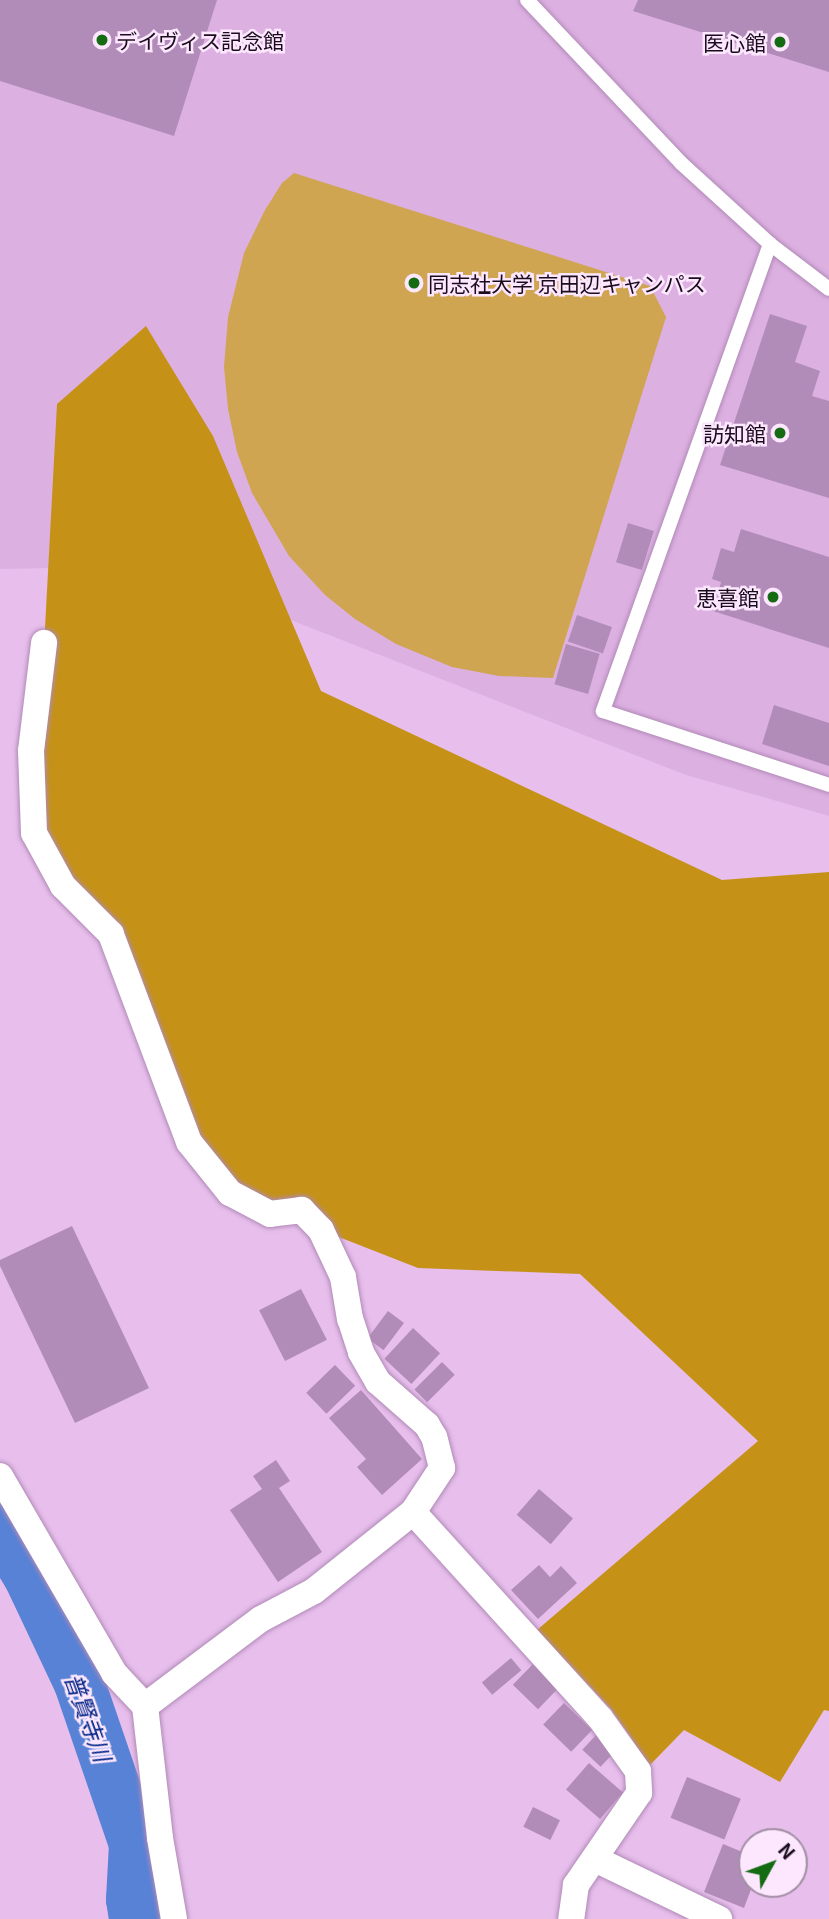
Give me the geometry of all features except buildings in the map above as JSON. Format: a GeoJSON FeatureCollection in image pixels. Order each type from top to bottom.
{"type":"FeatureCollection","features":[{"type":"Feature","properties":{"kind":"street"},"geometry":{"type":"LineString","coordinates":[[44,643],[31,751],[34,833],[62,886],[111,934],[189,1142],[230,1193],[270,1214],[302,1210],[321,1230],[343,1277],[350,1320],[361,1352],[378,1382],[427,1425],[434,1437],[442,1468],[413,1512],[314,1591],[261,1619],[145,1706]]}},
{"type":"Feature","properties":{"kind":"street"},"geometry":{"type":"LineString","coordinates":[[0,1476],[114,1673],[145,1706],[160,1838],[174,1919]]}},
{"type":"Feature","properties":{"kind":"street"},"geometry":{"type":"LineString","coordinates":[[413,1512],[600,1718],[638,1771],[639,1793],[576,1885],[571,1919]]}},
{"type":"Feature","properties":{"kind":"street"},"geometry":{"type":"LineString","coordinates":[[595,1859],[719,1919]]}},
{"type":"Feature","properties":{"kind":"lane"},"geometry":{"type":"LineString","coordinates":[[527,0],[681,163],[770,244],[829,289]]}},
{"type":"Feature","properties":{"kind":"lane"},"geometry":{"type":"LineString","coordinates":[[770,244],[603,711],[829,785]]}},
{"type":"Feature","properties":{"kind":"shaded area","name":"同志社大学 京田辺キャンパス"},"geometry":{"type":"Polygon","coordinates":[[[0,0],[829,0],[829,816],[686,775],[153,566],[0,569],[0,0]]]}},
{"type":"Feature","properties":{"kind":"shaded area"},"geometry":{"type":"Polygon","coordinates":[[[294,173],[650,286],[666,317],[553,678],[499,676],[452,667],[396,644],[355,619],[325,595],[289,556],[252,493],[237,452],[228,409],[224,367],[228,317],[244,253],[265,210],[282,183],[294,173]]]}},
{"type":"Feature","properties":{"kind":"shaded area"},"geometry":{"type":"Polygon","coordinates":[[[146,326],[213,436],[321,691],[722,880],[829,872],[829,1711],[824,1710],[780,1782],[684,1730],[650,1765],[611,1709],[537,1630],[758,1441],[580,1274],[418,1268],[321,1230],[270,1214],[189,1142],[111,934],[34,833],[57,404],[146,326]]]}},
{"type":"Feature","properties":{"kind":"waterway","name":"普賢寺川"},"geometry":{"type":"LineString","coordinates":[[0,1529],[29,1577],[79,1683],[134,1844],[131,1899],[134,1919]]}},
{"type":"Feature","properties":{"kind":"place","name":"デイヴィス記念館"},"geometry":{"type":"Point","coordinates":[102,40]}},
{"type":"Feature","properties":{"kind":"place","name":"医心館"},"geometry":{"type":"Point","coordinates":[780,42]}},
{"type":"Feature","properties":{"kind":"place","name":"同志社大学 京田辺キャンパス"},"geometry":{"type":"Point","coordinates":[414,283]}},
{"type":"Feature","properties":{"kind":"place","name":"訪知館"},"geometry":{"type":"Point","coordinates":[780,433]}},
{"type":"Feature","properties":{"kind":"place","name":"恵喜館"},"geometry":{"type":"Point","coordinates":[773,597]}}]}
